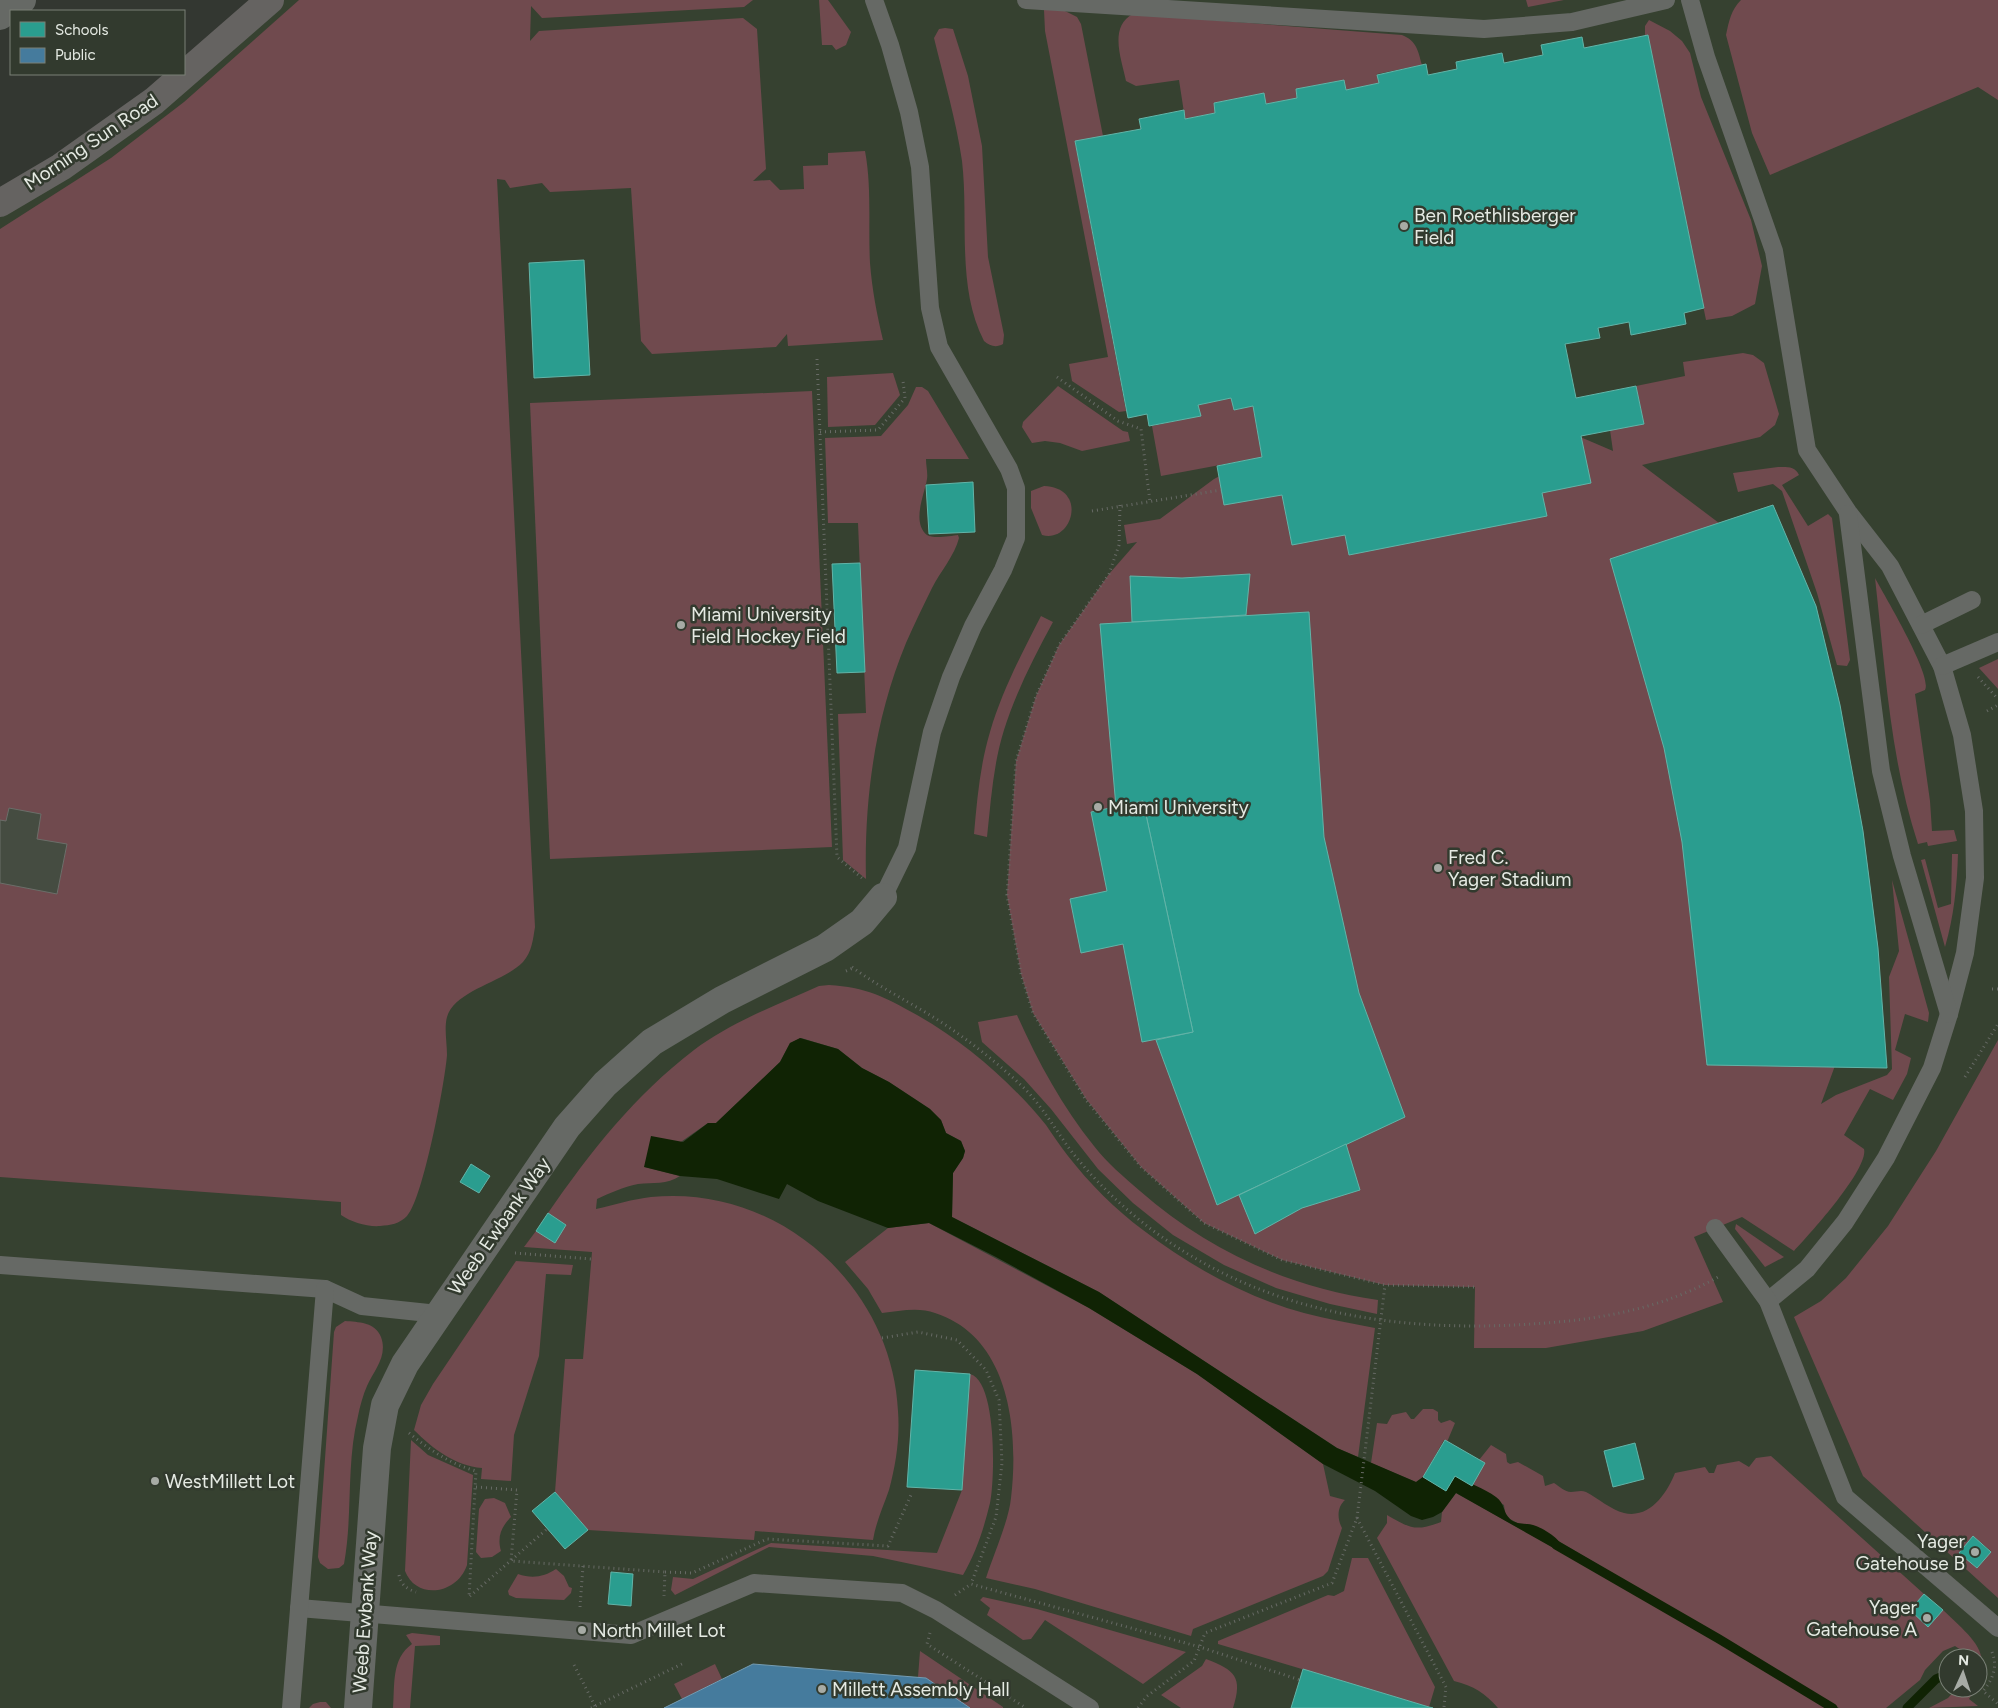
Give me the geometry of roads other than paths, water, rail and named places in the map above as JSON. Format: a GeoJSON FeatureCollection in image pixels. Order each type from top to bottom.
{"type":"FeatureCollection","features":[{"type":"Feature","properties":{"kind":"main road","name":"Morning Sun Road"},"geometry":{"type":"LineString","coordinates":[[185,74],[270,0]]}},
{"type":"Feature","properties":{"kind":"main road","name":"Morning Sun Road"},"geometry":{"type":"LineString","coordinates":[[0,202],[60,167],[154,101],[184,75]]}},
{"type":"Feature","properties":{"kind":"street"},"geometry":{"type":"LineString","coordinates":[[0,16],[22,0]]}},
{"type":"Feature","properties":{"kind":"street","name":"Weeb Ewbank Way"},"geometry":{"type":"LineString","coordinates":[[358,1708],[377,1448],[385,1405],[405,1364],[567,1127],[605,1084],[652,1042],[722,1000],[825,948],[862,922],[883,896]]}},
{"type":"Feature","properties":{"kind":"lane"},"geometry":{"type":"LineString","coordinates":[[874,0],[890,44],[909,112],[920,167],[930,308],[939,347],[1009,469],[1016,488],[1017,521],[1016,538],[1003,570],[973,626],[951,677],[932,732],[907,848],[883,896]]}},
{"type":"Feature","properties":{"kind":"lane"},"geometry":{"type":"LineString","coordinates":[[1026,0],[1484,30],[1572,22],[1666,0]]}},
{"type":"Feature","properties":{"kind":"lane"},"geometry":{"type":"LineString","coordinates":[[1690,0],[1706,57],[1774,251],[1807,450],[1848,512],[1890,566],[1942,666],[1962,735],[1974,811],[1975,878],[1965,953],[1932,1068],[1886,1158],[1845,1222],[1814,1261],[1768,1301]]}},
{"type":"Feature","properties":{"kind":"lane"},"geometry":{"type":"LineString","coordinates":[[1848,512],[1882,772],[1902,856],[1949,1014]]}},
{"type":"Feature","properties":{"kind":"lane"},"geometry":{"type":"LineString","coordinates":[[1921,625],[1972,600]]}},
{"type":"Feature","properties":{"kind":"lane"},"geometry":{"type":"LineString","coordinates":[[1942,666],[1998,642]]}},
{"type":"Feature","properties":{"kind":"lane"},"geometry":{"type":"LineString","coordinates":[[1715,1228],[1740,1265],[1768,1301],[1845,1497],[1998,1628]]}},
{"type":"Feature","properties":{"kind":"lane"},"geometry":{"type":"LineString","coordinates":[[0,1265],[325,1289],[362,1306],[438,1314]]}},
{"type":"Feature","properties":{"kind":"lane"},"geometry":{"type":"LineString","coordinates":[[291,1708],[325,1289]]}},
{"type":"Feature","properties":{"kind":"lane"},"geometry":{"type":"LineString","coordinates":[[299,1608],[631,1635],[754,1583],[902,1593],[936,1610],[1090,1708]]}},
{"type":"Feature","properties":{"kind":"waterway"},"geometry":{"type":"LineString","coordinates":[[1556,1545],[1719,1639],[1833,1708]]}},
{"type":"Feature","properties":{"kind":"waterway"},"geometry":{"type":"LineString","coordinates":[[1907,1708],[1938,1678]]}},
{"type":"Feature","properties":{"kind":"place","name":"Ben Roethlisberger Field"},"geometry":{"type":"Point","coordinates":[1404,226]}},
{"type":"Feature","properties":{"kind":"place","name":"Miami University Field Hockey Field"},"geometry":{"type":"Point","coordinates":[681,625]}},
{"type":"Feature","properties":{"kind":"place","name":"Miami University"},"geometry":{"type":"Point","coordinates":[1098,807]}},
{"type":"Feature","properties":{"kind":"place","name":"Fred C. Yager Stadium"},"geometry":{"type":"Point","coordinates":[1438,868]}},
{"type":"Feature","properties":{"kind":"place","name":"WestMillett Lot"},"geometry":{"type":"Point","coordinates":[155,1481]}},
{"type":"Feature","properties":{"kind":"place","name":"Yager Gatehouse B"},"geometry":{"type":"Point","coordinates":[1975,1552]}},
{"type":"Feature","properties":{"kind":"place","name":"Yager Gatehouse A"},"geometry":{"type":"Point","coordinates":[1927,1618]}},
{"type":"Feature","properties":{"kind":"place","name":"North Millet Lot"},"geometry":{"type":"Point","coordinates":[582,1630]}},
{"type":"Feature","properties":{"kind":"place","name":"Millett Assembly Hall"},"geometry":{"type":"Point","coordinates":[822,1689]}}]}
